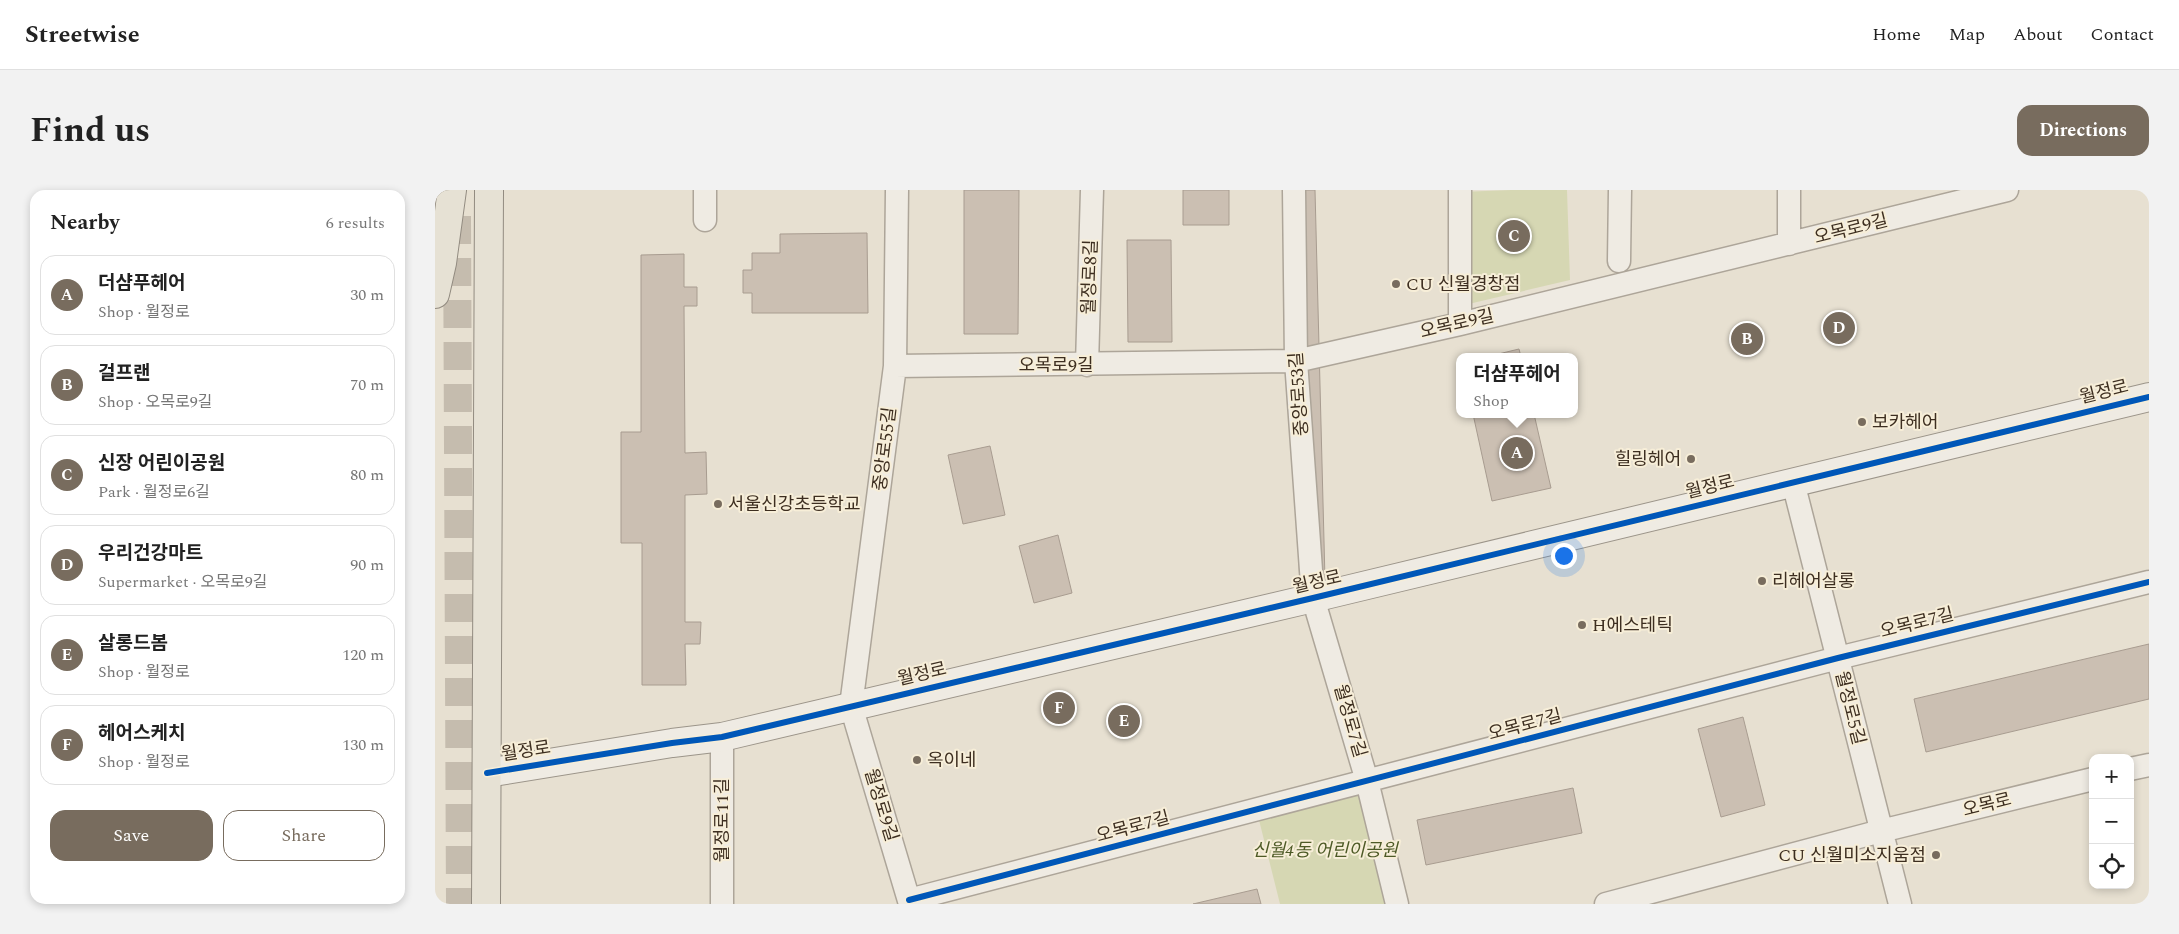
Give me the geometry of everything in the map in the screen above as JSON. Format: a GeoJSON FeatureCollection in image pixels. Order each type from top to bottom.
{"type":"FeatureCollection","features":[{"type":"Feature","properties":{"kind":"main road"},"geometry":{"type":"LineString","coordinates":[[435,294],[442,262],[452,190]]}},
{"type":"Feature","properties":{"kind":"main road"},"geometry":{"type":"LineString","coordinates":[[486,904],[489,190]]}},
{"type":"Feature","properties":{"kind":"street"},"geometry":{"type":"LineString","coordinates":[[705,190],[705,220]]}},
{"type":"Feature","properties":{"kind":"street","name":"중앙로55길"},"geometry":{"type":"LineString","coordinates":[[851,706],[895,366],[897,190]]}},
{"type":"Feature","properties":{"kind":"street","name":"월정로8길"},"geometry":{"type":"LineString","coordinates":[[1087,365],[1092,190]]}},
{"type":"Feature","properties":{"kind":"street","name":"중앙로53길"},"geometry":{"type":"LineString","coordinates":[[1294,190],[1296,361],[1313,598]]}},
{"type":"Feature","properties":{"kind":"street"},"geometry":{"type":"LineString","coordinates":[[1460,190],[1460,324]]}},
{"type":"Feature","properties":{"kind":"street"},"geometry":{"type":"LineString","coordinates":[[1619,261],[1620,190]]}},
{"type":"Feature","properties":{"kind":"street"},"geometry":{"type":"LineString","coordinates":[[1789,190],[1789,244]]}},
{"type":"Feature","properties":{"kind":"street","name":"오목로9길"},"geometry":{"type":"LineString","coordinates":[[895,366],[1296,361],[1460,324],[1789,244],[1963,196],[2007,190]]}},
{"type":"Feature","properties":{"kind":"street","name":"월정로"},"geometry":{"type":"LineString","coordinates":[[487,773],[672,743],[722,737],[1313,598],[2149,397]]}},
{"type":"Feature","properties":{"kind":"street","name":"월정로5길"},"geometry":{"type":"LineString","coordinates":[[1793,482],[1900,904]]}},
{"type":"Feature","properties":{"kind":"street","name":"오목로7길"},"geometry":{"type":"LineString","coordinates":[[909,902],[1838,658],[2149,582]]}},
{"type":"Feature","properties":{"kind":"street","name":"월정로7길"},"geometry":{"type":"LineString","coordinates":[[1313,598],[1367,781],[1397,904]]}},
{"type":"Feature","properties":{"kind":"street","name":"월정로9길"},"geometry":{"type":"LineString","coordinates":[[851,706],[909,902]]}},
{"type":"Feature","properties":{"kind":"street","name":"월정로11길"},"geometry":{"type":"LineString","coordinates":[[722,737],[723,904]]}},
{"type":"Feature","properties":{"kind":"street"},"geometry":{"type":"LineString","coordinates":[[2134,769],[2149,765]]}},
{"type":"Feature","properties":{"kind":"street","name":"오목로"},"geometry":{"type":"LineString","coordinates":[[1606,904],[2089,780]]}},
{"type":"Feature","properties":{"kind":"green space"},"geometry":{"type":"Polygon","coordinates":[[[1567,190],[1570,280],[1460,306],[1460,192],[1567,190]]]}},
{"type":"Feature","properties":{"kind":"green space","name":"신월4동 어린이공원"},"geometry":{"type":"Polygon","coordinates":[[[1365,785],[1394,904],[1280,904],[1257,812],[1365,785]]]}},
{"type":"Feature","properties":{"kind":"building"},"geometry":{"type":"Polygon","coordinates":[[[964,190],[1019,190],[1018,334],[964,334],[964,190]]]}},
{"type":"Feature","properties":{"kind":"building"},"geometry":{"type":"Polygon","coordinates":[[[1183,190],[1229,190],[1229,225],[1183,225],[1183,190]]]}},
{"type":"Feature","properties":{"kind":"building"},"geometry":{"type":"Polygon","coordinates":[[[1286,190],[1315,190],[1325,580],[1300,589],[1286,190]]]}},
{"type":"Feature","properties":{"kind":"building"},"geometry":{"type":"Polygon","coordinates":[[[867,233],[868,313],[752,313],[752,293],[743,293],[743,270],[752,270],[752,253],[780,253],[780,234],[867,233]]]}},
{"type":"Feature","properties":{"kind":"building"},"geometry":{"type":"Polygon","coordinates":[[[1127,240],[1171,240],[1172,342],[1128,342],[1127,240]]]}},
{"type":"Feature","properties":{"kind":"building"},"geometry":{"type":"Polygon","coordinates":[[[684,254],[684,287],[697,287],[697,306],[684,306],[685,453],[706,452],[707,494],[685,495],[685,622],[701,622],[700,644],[685,644],[686,685],[642,685],[642,543],[621,543],[621,432],[641,432],[641,255],[684,254]]]}},
{"type":"Feature","properties":{"kind":"building"},"geometry":{"type":"Polygon","coordinates":[[[1519,349],[1520,353],[1502,353],[1519,349]]]}},
{"type":"Feature","properties":{"kind":"building"},"geometry":{"type":"Polygon","coordinates":[[[1474,418],[1535,418],[1551,488],[1492,501],[1474,418]]]}},
{"type":"Feature","properties":{"kind":"building"},"geometry":{"type":"Polygon","coordinates":[[[990,446],[1005,515],[963,524],[948,455],[990,446]]]}},
{"type":"Feature","properties":{"kind":"building"},"geometry":{"type":"Polygon","coordinates":[[[1058,535],[1072,593],[1034,603],[1019,546],[1058,535]]]}},
{"type":"Feature","properties":{"kind":"building"},"geometry":{"type":"Polygon","coordinates":[[[2149,644],[2149,699],[1926,752],[1914,699],[2149,644]]]}},
{"type":"Feature","properties":{"kind":"building"},"geometry":{"type":"Polygon","coordinates":[[[1743,717],[1765,805],[1721,817],[1698,729],[1743,717]]]}},
{"type":"Feature","properties":{"kind":"building"},"geometry":{"type":"Polygon","coordinates":[[[1573,788],[1582,833],[1426,865],[1417,820],[1573,788]]]}},
{"type":"Feature","properties":{"kind":"building"},"geometry":{"type":"Polygon","coordinates":[[[1257,889],[1261,904],[1193,904],[1257,889]]]}},
{"type":"Feature","properties":{"kind":"tunnel"},"geometry":{"type":"LineString","coordinates":[[457,216],[460,904]]}},
{"type":"Feature","properties":{"kind":"cycle path"},"geometry":{"type":"LineString","coordinates":[[487,773],[672,743],[722,737],[1313,598],[2149,397]]}},
{"type":"Feature","properties":{"kind":"cycle path"},"geometry":{"type":"LineString","coordinates":[[909,900],[1838,658],[2149,582]]}},
{"type":"Feature","properties":{"kind":"place","name":"신장 어린이공원"},"geometry":{"type":"Point","coordinates":[1514,236]}},
{"type":"Feature","properties":{"kind":"place","name":"CU 신월경창점"},"geometry":{"type":"Point","coordinates":[1396,284]}},
{"type":"Feature","properties":{"kind":"place","name":"우리건강마트"},"geometry":{"type":"Point","coordinates":[1839,328]}},
{"type":"Feature","properties":{"kind":"place","name":"걸프랜"},"geometry":{"type":"Point","coordinates":[1747,339]}},
{"type":"Feature","properties":{"kind":"place","name":"보카헤어"},"geometry":{"type":"Point","coordinates":[1862,422]}},
{"type":"Feature","properties":{"kind":"place","name":"더샴푸헤어"},"geometry":{"type":"Point","coordinates":[1517,453]}},
{"type":"Feature","properties":{"kind":"place","name":"힐링헤어"},"geometry":{"type":"Point","coordinates":[1691,459]}},
{"type":"Feature","properties":{"kind":"place","name":"서울신강초등학교"},"geometry":{"type":"Point","coordinates":[718,504]}},
{"type":"Feature","properties":{"kind":"place","name":"리헤어살롱"},"geometry":{"type":"Point","coordinates":[1762,581]}},
{"type":"Feature","properties":{"kind":"place","name":"H에스테틱"},"geometry":{"type":"Point","coordinates":[1582,625]}},
{"type":"Feature","properties":{"kind":"place","name":"헤어스케치"},"geometry":{"type":"Point","coordinates":[1059,708]}},
{"type":"Feature","properties":{"kind":"place","name":"살롱드봄"},"geometry":{"type":"Point","coordinates":[1124,721]}},
{"type":"Feature","properties":{"kind":"place","name":"옥이네"},"geometry":{"type":"Point","coordinates":[917,760]}},
{"type":"Feature","properties":{"kind":"place","name":"CU 신월미소지움점"},"geometry":{"type":"Point","coordinates":[1936,855]}}]}
